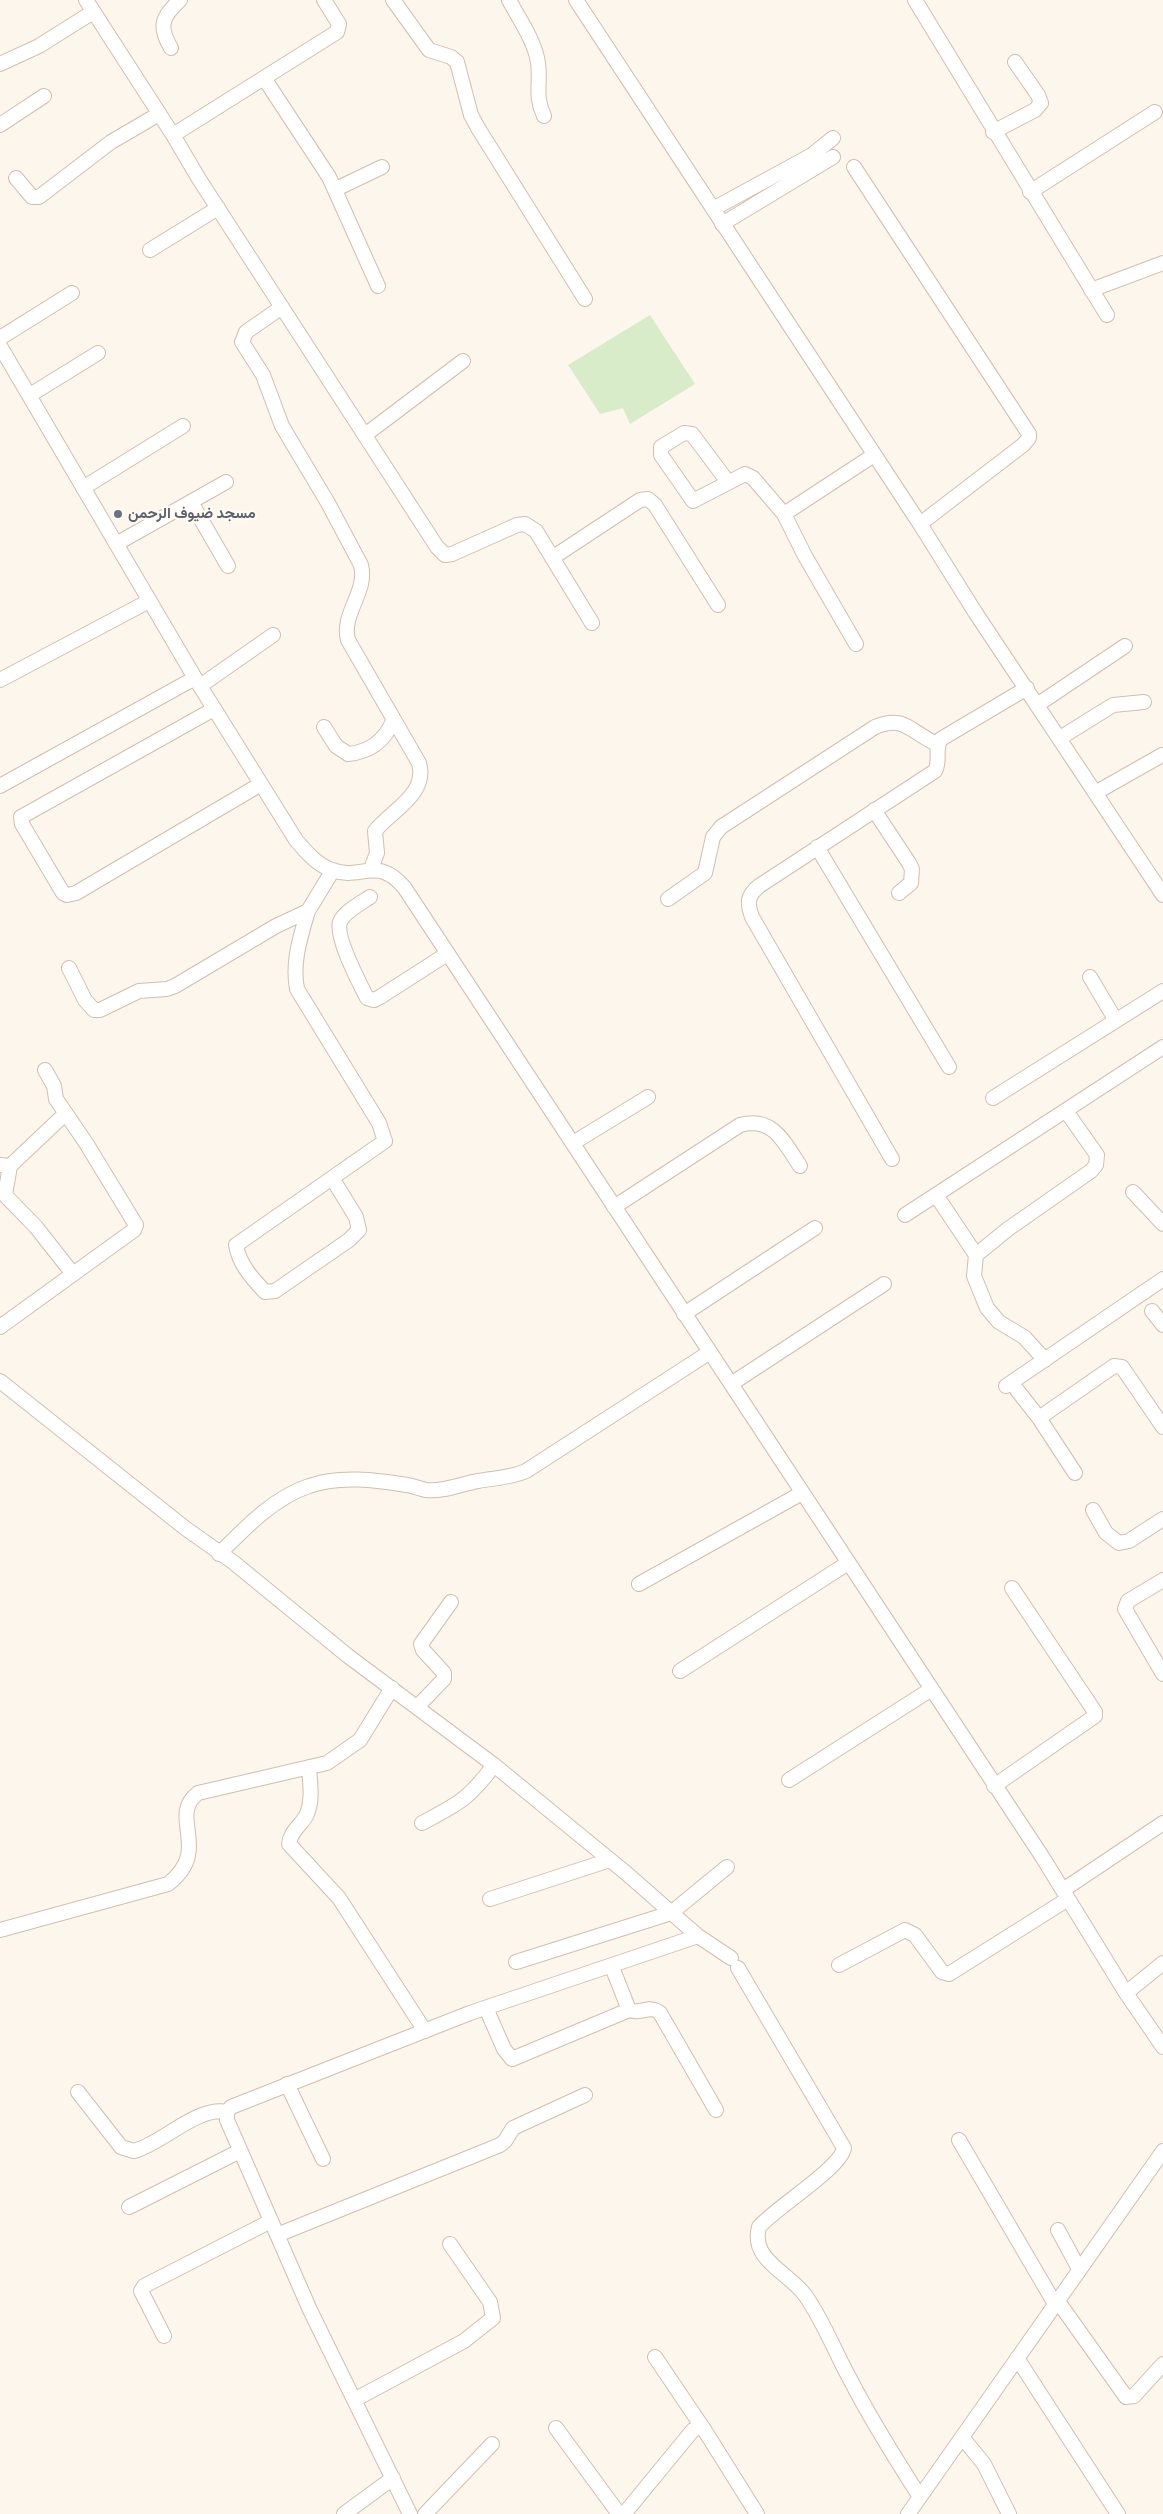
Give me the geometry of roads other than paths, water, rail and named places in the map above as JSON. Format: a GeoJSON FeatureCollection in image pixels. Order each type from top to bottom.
{"type":"FeatureCollection","features":[{"type":"Feature","properties":{"kind":"street"},"geometry":{"type":"LineString","coordinates":[[171,48],[164,37],[163,24],[172,8],[180,0]]}},
{"type":"Feature","properties":{"kind":"street"},"geometry":{"type":"LineString","coordinates":[[173,135],[337,32],[340,29],[338,21],[324,0]]}},
{"type":"Feature","properties":{"kind":"street"},"geometry":{"type":"LineString","coordinates":[[393,0],[429,50],[451,57],[457,62],[474,121],[585,299]]}},
{"type":"Feature","properties":{"kind":"street"},"geometry":{"type":"LineString","coordinates":[[509,0],[536,52],[538,99],[544,116]]}},
{"type":"Feature","properties":{"kind":"street"},"geometry":{"type":"LineString","coordinates":[[576,0],[1163,895]]}},
{"type":"Feature","properties":{"kind":"street"},"geometry":{"type":"LineString","coordinates":[[915,0],[993,132],[1107,315]]}},
{"type":"Feature","properties":{"kind":"street"},"geometry":{"type":"LineString","coordinates":[[0,64],[39,46],[90,6],[218,208],[441,552],[446,555],[458,553],[525,524],[536,531],[592,623]]}},
{"type":"Feature","properties":{"kind":"street"},"geometry":{"type":"LineString","coordinates":[[993,132],[1035,110],[1041,103],[1038,95],[1015,62]]}},
{"type":"Feature","properties":{"kind":"street"},"geometry":{"type":"LineString","coordinates":[[264,78],[319,159],[336,190],[378,286]]}},
{"type":"Feature","properties":{"kind":"street"},"geometry":{"type":"LineString","coordinates":[[0,125],[44,96]]}},
{"type":"Feature","properties":{"kind":"street"},"geometry":{"type":"LineString","coordinates":[[1030,192],[1155,112]]}},
{"type":"Feature","properties":{"kind":"street"},"geometry":{"type":"LineString","coordinates":[[16,178],[28,194],[32,197],[39,197],[111,142],[159,114]]}},
{"type":"Feature","properties":{"kind":"street"},"geometry":{"type":"LineString","coordinates":[[713,209],[812,155],[833,138]]}},
{"type":"Feature","properties":{"kind":"street"},"geometry":{"type":"LineString","coordinates":[[722,224],[833,157]]}},
{"type":"Feature","properties":{"kind":"street"},"geometry":{"type":"LineString","coordinates":[[336,190],[382,167]]}},
{"type":"Feature","properties":{"kind":"street"},"geometry":{"type":"LineString","coordinates":[[854,167],[1029,434],[1029,438],[1023,445],[920,524]]}},
{"type":"Feature","properties":{"kind":"street"},"geometry":{"type":"LineString","coordinates":[[150,250],[218,208]]}},
{"type":"Feature","properties":{"kind":"street"},"geometry":{"type":"LineString","coordinates":[[1091,290],[1163,263]]}},
{"type":"Feature","properties":{"kind":"street"},"geometry":{"type":"LineString","coordinates":[[0,338],[72,293]]}},
{"type":"Feature","properties":{"kind":"street"},"geometry":{"type":"LineString","coordinates":[[282,307],[246,332],[242,342],[263,375],[286,435],[328,503],[361,565],[364,575],[349,616],[346,632],[348,640],[419,763],[422,779],[413,794],[375,831],[377,853],[371,869]]}},
{"type":"Feature","properties":{"kind":"street"},"geometry":{"type":"LineString","coordinates":[[0,346],[197,682],[306,853],[332,870],[351,872],[371,869],[385,871],[398,880],[731,1384],[1065,1894],[1126,1993],[1163,2047]]}},
{"type":"Feature","properties":{"kind":"street"},"geometry":{"type":"LineString","coordinates":[[30,395],[98,353]]}},
{"type":"Feature","properties":{"kind":"street"},"geometry":{"type":"LineString","coordinates":[[365,435],[463,361]]}},
{"type":"Feature","properties":{"kind":"street"},"geometry":{"type":"LineString","coordinates":[[82,488],[183,426]]}},
{"type":"Feature","properties":{"kind":"street"},"geometry":{"type":"LineString","coordinates":[[728,482],[692,434],[684,433],[660,447],[661,455],[693,501],[728,482],[740,475],[749,475],[784,514],[805,556],[856,644]]}},
{"type":"Feature","properties":{"kind":"street"},"geometry":{"type":"LineString","coordinates":[[784,514],[874,455]]}},
{"type":"Feature","properties":{"kind":"street"},"geometry":{"type":"LineString","coordinates":[[116,544],[226,482]]}},
{"type":"Feature","properties":{"kind":"street"},"geometry":{"type":"LineString","coordinates":[[552,558],[640,500],[648,499],[655,504],[718,605]]}},
{"type":"Feature","properties":{"kind":"street"},"geometry":{"type":"LineString","coordinates":[[191,502],[228,566]]}},
{"type":"Feature","properties":{"kind":"street"},"geometry":{"type":"LineString","coordinates":[[0,680],[149,601]]}},
{"type":"Feature","properties":{"kind":"street"},"geometry":{"type":"LineString","coordinates":[[0,786],[197,682],[273,635]]}},
{"type":"Feature","properties":{"kind":"street"},"geometry":{"type":"LineString","coordinates":[[1037,705],[1125,646]]}},
{"type":"Feature","properties":{"kind":"street"},"geometry":{"type":"LineString","coordinates":[[892,1160],[749,909],[748,900],[751,892],[935,771],[938,765],[937,744],[948,733],[1026,688]]}},
{"type":"Feature","properties":{"kind":"street"},"geometry":{"type":"LineString","coordinates":[[1060,738],[1113,705],[1144,702]]}},
{"type":"Feature","properties":{"kind":"street"},"geometry":{"type":"LineString","coordinates":[[214,709],[22,816],[22,824],[62,893],[67,895],[76,893],[261,784]]}},
{"type":"Feature","properties":{"kind":"street"},"geometry":{"type":"LineString","coordinates":[[324,727],[336,746],[348,754],[368,749],[381,742],[393,720]]}},
{"type":"Feature","properties":{"kind":"street"},"geometry":{"type":"LineString","coordinates":[[668,899],[705,873],[713,837],[722,827],[875,727],[896,721],[937,744]]}},
{"type":"Feature","properties":{"kind":"street"},"geometry":{"type":"LineString","coordinates":[[1095,793],[1162,755]]}},
{"type":"Feature","properties":{"kind":"street"},"geometry":{"type":"LineString","coordinates":[[874,810],[912,869],[911,883],[900,893]]}},
{"type":"Feature","properties":{"kind":"street"},"geometry":{"type":"LineString","coordinates":[[817,847],[949,1068]]}},
{"type":"Feature","properties":{"kind":"street"},"geometry":{"type":"LineString","coordinates":[[332,870],[308,912],[298,945],[294,973],[297,990],[379,1123],[384,1141],[236,1245],[238,1256],[252,1278],[264,1292],[275,1291],[349,1240],[359,1230],[356,1217],[332,1178]]}},
{"type":"Feature","properties":{"kind":"street"},"geometry":{"type":"LineString","coordinates":[[370,897],[346,915],[340,922],[339,928],[358,982],[367,998],[374,1000],[380,998],[446,954]]}},
{"type":"Feature","properties":{"kind":"street"},"geometry":{"type":"LineString","coordinates":[[69,968],[90,1008],[100,1010],[139,991],[167,989],[175,986],[276,926],[308,912]]}},
{"type":"Feature","properties":{"kind":"street"},"geometry":{"type":"LineString","coordinates":[[1090,977],[1115,1019]]}},
{"type":"Feature","properties":{"kind":"street"},"geometry":{"type":"LineString","coordinates":[[993,1098],[1115,1019],[1163,991]]}},
{"type":"Feature","properties":{"kind":"street"},"geometry":{"type":"LineString","coordinates":[[905,1215],[1163,1047]]}},
{"type":"Feature","properties":{"kind":"street"},"geometry":{"type":"LineString","coordinates":[[0,1327],[134,1230],[136,1225],[86,1143],[56,1099],[54,1086],[45,1070]]}},
{"type":"Feature","properties":{"kind":"street"},"geometry":{"type":"LineString","coordinates":[[573,1143],[648,1096]]}},
{"type":"Feature","properties":{"kind":"street"},"geometry":{"type":"LineString","coordinates":[[976,1255],[1008,1229],[1080,1180],[1096,1165],[1097,1155],[1066,1111]]}},
{"type":"Feature","properties":{"kind":"street"},"geometry":{"type":"LineString","coordinates":[[65,1114],[5,1166],[3,1193],[36,1227],[73,1274]]}},
{"type":"Feature","properties":{"kind":"street"},"geometry":{"type":"LineString","coordinates":[[614,1208],[740,1125],[753,1121],[764,1124],[776,1132],[800,1166]]}},
{"type":"Feature","properties":{"kind":"street"},"geometry":{"type":"LineString","coordinates":[[1133,1192],[1163,1224]]}},
{"type":"Feature","properties":{"kind":"street"},"geometry":{"type":"LineString","coordinates":[[936,1195],[976,1255],[974,1276],[987,1308],[999,1322],[1024,1337],[1045,1360]]}},
{"type":"Feature","properties":{"kind":"street"},"geometry":{"type":"LineString","coordinates":[[684,1314],[816,1228]]}},
{"type":"Feature","properties":{"kind":"street"},"geometry":{"type":"LineString","coordinates":[[1075,1473],[1039,1418],[1012,1388],[1045,1360],[1163,1279]]}},
{"type":"Feature","properties":{"kind":"street"},"geometry":{"type":"LineString","coordinates":[[731,1384],[884,1284]]}},
{"type":"Feature","properties":{"kind":"street"},"geometry":{"type":"LineString","coordinates":[[1152,1311],[1163,1325]]}},
{"type":"Feature","properties":{"kind":"street"},"geometry":{"type":"LineString","coordinates":[[219,1554],[246,1526],[270,1507],[309,1486],[329,1480],[367,1481],[408,1485],[426,1490],[441,1490],[520,1474],[710,1352]]}},
{"type":"Feature","properties":{"kind":"street"},"geometry":{"type":"LineString","coordinates":[[1039,1418],[1118,1366],[1122,1367],[1163,1427]]}},
{"type":"Feature","properties":{"kind":"street"},"geometry":{"type":"LineString","coordinates":[[0,1381],[219,1554],[233,1562],[348,1656],[494,1765],[610,1860],[698,1936],[734,1963],[844,2148],[842,2155],[831,2167],[765,2220],[759,2227],[756,2236],[758,2248],[764,2258],[788,2276],[806,2297],[874,2425],[920,2497]]}},
{"type":"Feature","properties":{"kind":"street"},"geometry":{"type":"LineString","coordinates":[[639,1584],[802,1493]]}},
{"type":"Feature","properties":{"kind":"street"},"geometry":{"type":"LineString","coordinates":[[1092,1510],[1106,1533],[1119,1543],[1129,1541],[1163,1519]]}},
{"type":"Feature","properties":{"kind":"street"},"geometry":{"type":"LineString","coordinates":[[680,1671],[848,1563]]}},
{"type":"Feature","properties":{"kind":"street"},"geometry":{"type":"LineString","coordinates":[[1163,1580],[1128,1601],[1125,1609],[1163,1674]]}},
{"type":"Feature","properties":{"kind":"street"},"geometry":{"type":"LineString","coordinates":[[994,1786],[1095,1716],[1095,1712],[1012,1588]]}},
{"type":"Feature","properties":{"kind":"street"},"geometry":{"type":"LineString","coordinates":[[417,1707],[444,1679],[444,1673],[423,1650],[421,1644],[451,1602]]}},
{"type":"Feature","properties":{"kind":"street"},"geometry":{"type":"LineString","coordinates":[[0,1930],[168,1884],[178,1876],[189,1861],[190,1844],[187,1808],[192,1798],[198,1793],[327,1763],[360,1740],[392,1688]]}},
{"type":"Feature","properties":{"kind":"street"},"geometry":{"type":"LineString","coordinates":[[789,1780],[930,1690]]}},
{"type":"Feature","properties":{"kind":"street"},"geometry":{"type":"LineString","coordinates":[[422,1823],[462,1802],[494,1765]]}},
{"type":"Feature","properties":{"kind":"street"},"geometry":{"type":"LineString","coordinates":[[308,1767],[311,1796],[307,1813],[291,1836],[289,1844],[339,1898],[425,2031]]}},
{"type":"Feature","properties":{"kind":"street"},"geometry":{"type":"LineString","coordinates":[[839,1964],[905,1930],[915,1936],[942,1972],[949,1974],[1065,1894],[1163,1823]]}},
{"type":"Feature","properties":{"kind":"street"},"geometry":{"type":"LineString","coordinates":[[490,1899],[610,1860]]}},
{"type":"Feature","properties":{"kind":"street"},"geometry":{"type":"LineString","coordinates":[[516,1962],[671,1913],[727,1867]]}},
{"type":"Feature","properties":{"kind":"street"},"geometry":{"type":"LineString","coordinates":[[226,2112],[231,2107],[287,2084],[486,2008],[612,1967],[698,1936]]}},
{"type":"Feature","properties":{"kind":"street"},"geometry":{"type":"LineString","coordinates":[[1126,1993],[1163,1963]]}},
{"type":"Feature","properties":{"kind":"street"},"geometry":{"type":"LineString","coordinates":[[612,1967],[629,2010]]}},
{"type":"Feature","properties":{"kind":"street"},"geometry":{"type":"LineString","coordinates":[[486,2008],[504,2049],[512,2058],[629,2010],[634,2012],[650,2009],[660,2013],[716,2110]]}},
{"type":"Feature","properties":{"kind":"street"},"geometry":{"type":"LineString","coordinates":[[287,2084],[323,2159]]}},
{"type":"Feature","properties":{"kind":"street"},"geometry":{"type":"LineString","coordinates":[[78,2092],[126,2150],[139,2150],[204,2114],[218,2110],[226,2112]]}},
{"type":"Feature","properties":{"kind":"street"},"geometry":{"type":"LineString","coordinates":[[277,2235],[500,2145],[505,2141],[513,2128],[584,2095]]}},
{"type":"Feature","properties":{"kind":"street"},"geometry":{"type":"LineString","coordinates":[[226,2112],[227,2120],[277,2235],[410,2514]]}},
{"type":"Feature","properties":{"kind":"street"},"geometry":{"type":"LineString","coordinates":[[959,2140],[1056,2302],[1126,2397],[1134,2396],[1163,2364]]}},
{"type":"Feature","properties":{"kind":"street"},"geometry":{"type":"LineString","coordinates":[[129,2207],[240,2151]]}},
{"type":"Feature","properties":{"kind":"street"},"geometry":{"type":"LineString","coordinates":[[908,2514],[1163,2151]]}},
{"type":"Feature","properties":{"kind":"street"},"geometry":{"type":"LineString","coordinates":[[164,2336],[145,2300],[142,2291],[144,2286],[271,2221]]}},
{"type":"Feature","properties":{"kind":"street"},"geometry":{"type":"LineString","coordinates":[[1058,2230],[1079,2270]]}},
{"type":"Feature","properties":{"kind":"street"},"geometry":{"type":"LineString","coordinates":[[354,2400],[464,2341],[493,2318],[490,2302],[450,2244]]}},
{"type":"Feature","properties":{"kind":"street"},"geometry":{"type":"LineString","coordinates":[[655,2357],[700,2427],[705,2431],[757,2514]]}},
{"type":"Feature","properties":{"kind":"street"},"geometry":{"type":"LineString","coordinates":[[1017,2358],[1118,2514]]}},
{"type":"Feature","properties":{"kind":"street"},"geometry":{"type":"LineString","coordinates":[[624,2514],[693,2430],[700,2427]]}},
{"type":"Feature","properties":{"kind":"street"},"geometry":{"type":"LineString","coordinates":[[556,2428],[619,2514]]}},
{"type":"Feature","properties":{"kind":"street"},"geometry":{"type":"LineString","coordinates":[[962,2437],[984,2464],[1009,2514]]}},
{"type":"Feature","properties":{"kind":"street"},"geometry":{"type":"LineString","coordinates":[[425,2514],[492,2444]]}},
{"type":"Feature","properties":{"kind":"street"},"geometry":{"type":"LineString","coordinates":[[344,2514],[393,2478]]}},
{"type":"Feature","properties":{"kind":"place","name":"مسجد ضيوف الرحمن"},"geometry":{"type":"Point","coordinates":[118,514]}}]}
